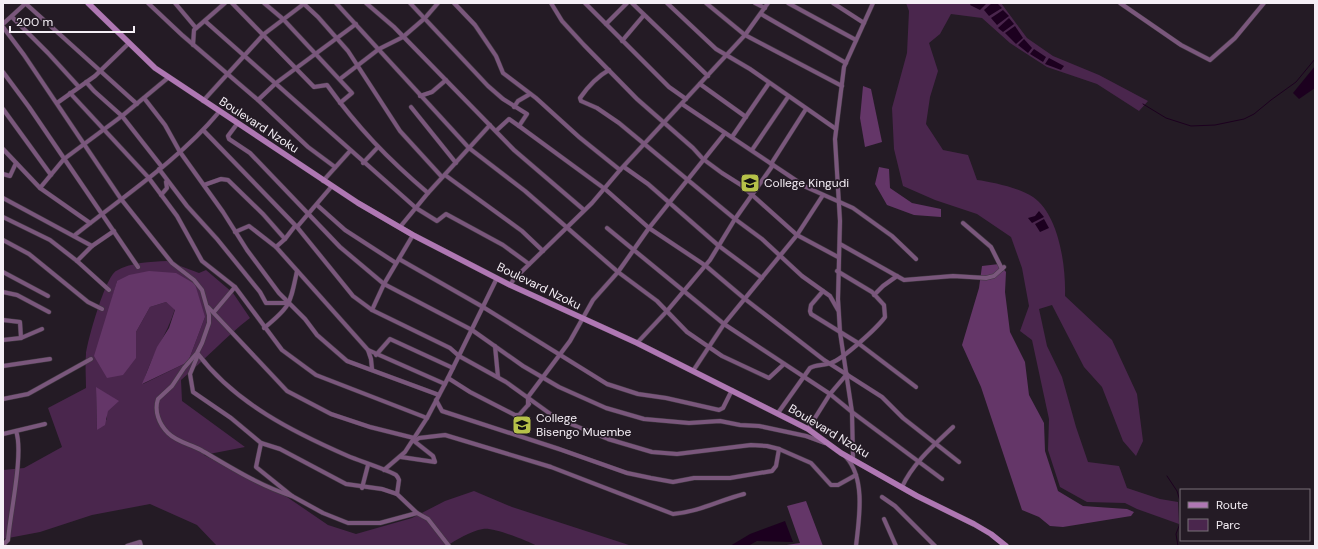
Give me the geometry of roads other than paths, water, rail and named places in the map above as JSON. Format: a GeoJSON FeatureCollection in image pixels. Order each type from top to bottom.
{"type":"FeatureCollection","features":[{"type":"Feature","properties":{"kind":"street"},"geometry":{"type":"LineString","coordinates":[[3,24],[25,3],[137,104]]}},
{"type":"Feature","properties":{"kind":"street","name":"Boulevard Nzoku"},"geometry":{"type":"LineString","coordinates":[[88,3],[128,44],[155,68],[323,181],[413,235],[510,285],[637,343],[778,413],[808,429],[841,453],[853,458],[902,487],[974,524],[991,534],[1006,546]]}},
{"type":"Feature","properties":{"kind":"street"},"geometry":{"type":"LineString","coordinates":[[148,3],[193,45],[258,100],[299,139],[335,167]]}},
{"type":"Feature","properties":{"kind":"street"},"geometry":{"type":"LineString","coordinates":[[175,3],[196,28]]}},
{"type":"Feature","properties":{"kind":"street"},"geometry":{"type":"LineString","coordinates":[[193,45],[196,28],[225,3]]}},
{"type":"Feature","properties":{"kind":"street"},"geometry":{"type":"LineString","coordinates":[[232,3],[264,34],[314,87],[327,85],[352,119],[378,147],[428,193]]}},
{"type":"Feature","properties":{"kind":"street"},"geometry":{"type":"LineString","coordinates":[[264,3],[283,19],[340,79],[352,94],[340,103]]}},
{"type":"Feature","properties":{"kind":"street"},"geometry":{"type":"LineString","coordinates":[[203,101],[264,34],[304,3],[337,38],[357,64],[400,130],[444,176],[464,187],[522,231],[543,251]]}},
{"type":"Feature","properties":{"kind":"street"},"geometry":{"type":"LineString","coordinates":[[336,3],[469,148],[525,191],[618,272],[658,301],[686,332],[708,348],[769,378],[784,364]]}},
{"type":"Feature","properties":{"kind":"street"},"geometry":{"type":"LineString","coordinates":[[366,3],[403,37],[527,162],[584,210]]}},
{"type":"Feature","properties":{"kind":"street"},"geometry":{"type":"LineString","coordinates":[[410,3],[488,86],[514,107],[527,114],[518,126]]}},
{"type":"Feature","properties":{"kind":"street"},"geometry":{"type":"LineString","coordinates":[[340,79],[357,64],[379,49],[403,37],[425,18],[438,3]]}},
{"type":"Feature","properties":{"kind":"street"},"geometry":{"type":"LineString","coordinates":[[454,3],[475,25],[496,56],[503,73],[530,94],[579,137],[622,168],[635,173],[719,246],[762,278]]}},
{"type":"Feature","properties":{"kind":"street"},"geometry":{"type":"LineString","coordinates":[[550,3],[562,21],[609,70],[664,124],[693,148],[703,159],[741,185],[797,236],[838,257]]}},
{"type":"Feature","properties":{"kind":"street"},"geometry":{"type":"LineString","coordinates":[[585,3],[668,87],[686,99]]}},
{"type":"Feature","properties":{"kind":"street"},"geometry":{"type":"LineString","coordinates":[[606,24],[627,3]]}},
{"type":"Feature","properties":{"kind":"street"},"geometry":{"type":"LineString","coordinates":[[632,3],[708,76]]}},
{"type":"Feature","properties":{"kind":"street"},"geometry":{"type":"LineString","coordinates":[[667,3],[716,49],[726,54],[836,129]]}},
{"type":"Feature","properties":{"kind":"street"},"geometry":{"type":"LineString","coordinates":[[706,3],[745,35],[842,86]]}},
{"type":"Feature","properties":{"kind":"street"},"geometry":{"type":"LineString","coordinates":[[755,3],[765,8]]}},
{"type":"Feature","properties":{"kind":"street"},"geometry":{"type":"LineString","coordinates":[[510,285],[514,279],[605,189],[622,168],[745,35],[768,3]]}},
{"type":"Feature","properties":{"kind":"street"},"geometry":{"type":"LineString","coordinates":[[788,3],[856,40]]}},
{"type":"Feature","properties":{"kind":"street"},"geometry":{"type":"LineString","coordinates":[[833,3],[864,23]]}},
{"type":"Feature","properties":{"kind":"street"},"geometry":{"type":"LineString","coordinates":[[853,458],[852,412],[840,332],[837,271],[840,244],[836,129],[846,63],[873,3]]}},
{"type":"Feature","properties":{"kind":"street"},"geometry":{"type":"LineString","coordinates":[[1120,3],[1181,45],[1210,60],[1235,38],[1264,3]]}},
{"type":"Feature","properties":{"kind":"street"},"geometry":{"type":"LineString","coordinates":[[761,14],[846,63]]}},
{"type":"Feature","properties":{"kind":"street"},"geometry":{"type":"LineString","coordinates":[[622,41],[644,15]]}},
{"type":"Feature","properties":{"kind":"street"},"geometry":{"type":"LineString","coordinates":[[12,17],[79,87]]}},
{"type":"Feature","properties":{"kind":"street"},"geometry":{"type":"LineString","coordinates":[[205,21],[416,208],[437,220],[446,214],[503,245],[529,264]]}},
{"type":"Feature","properties":{"kind":"street"},"geometry":{"type":"LineString","coordinates":[[258,100],[276,83],[356,24]]}},
{"type":"Feature","properties":{"kind":"street"},"geometry":{"type":"LineString","coordinates":[[3,27],[57,103],[121,199],[156,240],[172,263],[199,285],[208,307],[209,323],[190,374],[193,392],[231,418],[261,443],[280,449],[346,484],[362,488],[382,489],[398,494],[417,513],[428,519],[448,545],[452,546]]}},
{"type":"Feature","properties":{"kind":"street"},"geometry":{"type":"LineString","coordinates":[[57,103],[100,72],[128,44]]}},
{"type":"Feature","properties":{"kind":"street"},"geometry":{"type":"LineString","coordinates":[[609,70],[585,92],[580,100],[619,123],[645,144],[780,255],[802,276],[830,296],[839,312]]}},
{"type":"Feature","properties":{"kind":"street"},"geometry":{"type":"LineString","coordinates":[[3,72],[29,107],[138,267]]}},
{"type":"Feature","properties":{"kind":"street"},"geometry":{"type":"LineString","coordinates":[[40,188],[64,159],[122,116],[168,77]]}},
{"type":"Feature","properties":{"kind":"street"},"geometry":{"type":"LineString","coordinates":[[420,96],[432,92],[446,80]]}},
{"type":"Feature","properties":{"kind":"street"},"geometry":{"type":"LineString","coordinates":[[86,82],[122,116],[160,168],[167,188],[161,195]]}},
{"type":"Feature","properties":{"kind":"street"},"geometry":{"type":"LineString","coordinates":[[732,137],[769,83]]}},
{"type":"Feature","properties":{"kind":"street"},"geometry":{"type":"LineString","coordinates":[[700,84],[746,117]]}},
{"type":"Feature","properties":{"kind":"street"},"geometry":{"type":"LineString","coordinates":[[70,93],[148,177],[177,216],[202,261],[235,287],[264,328],[282,350],[316,375],[427,418]]}},
{"type":"Feature","properties":{"kind":"street"},"geometry":{"type":"LineString","coordinates":[[514,107],[518,101],[530,94]]}},
{"type":"Feature","properties":{"kind":"street"},"geometry":{"type":"LineString","coordinates":[[752,150],[788,97]]}},
{"type":"Feature","properties":{"kind":"street"},"geometry":{"type":"LineString","coordinates":[[144,98],[166,125],[180,152],[263,272],[317,335],[347,361],[439,395]]}},
{"type":"Feature","properties":{"kind":"street"},"geometry":{"type":"LineString","coordinates":[[682,104],[806,187],[823,195],[839,200],[853,208],[892,236],[916,259]]}},
{"type":"Feature","properties":{"kind":"street"},"geometry":{"type":"LineString","coordinates":[[412,107],[456,163]]}},
{"type":"Feature","properties":{"kind":"street"},"geometry":{"type":"LineString","coordinates":[[3,109],[51,175]]}},
{"type":"Feature","properties":{"kind":"street"},"geometry":{"type":"LineString","coordinates":[[637,343],[668,311],[684,290],[706,266],[806,109]]}},
{"type":"Feature","properties":{"kind":"street"},"geometry":{"type":"LineString","coordinates":[[74,235],[180,152],[204,131],[219,112]]}},
{"type":"Feature","properties":{"kind":"street"},"geometry":{"type":"LineString","coordinates":[[496,131],[508,119],[518,126],[605,189],[648,228],[706,266],[745,299],[831,363],[882,397],[903,418],[959,462]]}},
{"type":"Feature","properties":{"kind":"street"},"geometry":{"type":"LineString","coordinates":[[237,124],[228,136],[228,139],[250,153],[340,247],[384,284],[472,330],[542,378],[594,403],[635,417],[689,423],[720,421],[740,425],[759,426],[806,436],[831,446]]}},
{"type":"Feature","properties":{"kind":"street"},"geometry":{"type":"LineString","coordinates":[[400,227],[428,193],[490,125]]}},
{"type":"Feature","properties":{"kind":"street"},"geometry":{"type":"LineString","coordinates":[[204,131],[296,227],[353,296],[372,310],[450,348],[459,356],[498,377],[556,418],[608,439],[652,452],[689,453],[751,445],[779,449],[811,463],[831,485],[838,485],[856,475]]}},
{"type":"Feature","properties":{"kind":"street"},"geometry":{"type":"LineString","coordinates":[[528,405],[528,397],[577,329],[593,300],[618,272],[648,228],[670,203],[703,159],[725,133]]}},
{"type":"Feature","properties":{"kind":"street"},"geometry":{"type":"LineString","coordinates":[[363,162],[378,147]]}},
{"type":"Feature","properties":{"kind":"street"},"geometry":{"type":"LineString","coordinates":[[3,149],[40,188],[90,223]]}},
{"type":"Feature","properties":{"kind":"street"},"geometry":{"type":"LineString","coordinates":[[323,181],[350,151]]}},
{"type":"Feature","properties":{"kind":"street"},"geometry":{"type":"LineString","coordinates":[[3,174],[10,176],[16,163]]}},
{"type":"Feature","properties":{"kind":"street"},"geometry":{"type":"LineString","coordinates":[[164,178],[217,239],[260,292],[266,304],[289,303]]}},
{"type":"Feature","properties":{"kind":"street"},"geometry":{"type":"LineString","coordinates":[[204,185],[221,179],[228,180],[263,214],[285,239]]}},
{"type":"Feature","properties":{"kind":"street"},"geometry":{"type":"LineString","coordinates":[[276,247],[317,205],[332,186]]}},
{"type":"Feature","properties":{"kind":"street"},"geometry":{"type":"LineString","coordinates":[[693,371],[724,324],[797,236],[823,195]]}},
{"type":"Feature","properties":{"kind":"street"},"geometry":{"type":"LineString","coordinates":[[3,198],[92,246]]}},
{"type":"Feature","properties":{"kind":"street"},"geometry":{"type":"LineString","coordinates":[[317,205],[345,230],[396,264]]}},
{"type":"Feature","properties":{"kind":"street"},"geometry":{"type":"LineString","coordinates":[[3,217],[50,240],[77,261],[109,290]]}},
{"type":"Feature","properties":{"kind":"street"},"geometry":{"type":"LineString","coordinates":[[840,244],[904,280],[953,276],[983,278],[994,276],[1003,268],[991,247],[963,223]]}},
{"type":"Feature","properties":{"kind":"street"},"geometry":{"type":"LineString","coordinates":[[235,232],[250,227],[276,247],[368,350],[376,355],[404,365],[445,384]]}},
{"type":"Feature","properties":{"kind":"street"},"geometry":{"type":"LineString","coordinates":[[607,228],[724,324],[830,394],[942,479]]}},
{"type":"Feature","properties":{"kind":"street"},"geometry":{"type":"LineString","coordinates":[[77,261],[92,246],[114,231]]}},
{"type":"Feature","properties":{"kind":"street"},"geometry":{"type":"LineString","coordinates":[[372,310],[384,284],[413,235]]}},
{"type":"Feature","properties":{"kind":"street"},"geometry":{"type":"LineString","coordinates":[[3,240],[29,254],[88,302],[102,309]]}},
{"type":"Feature","properties":{"kind":"street"},"geometry":{"type":"LineString","coordinates":[[399,259],[483,307],[607,384],[642,395],[672,399],[719,410],[723,408],[732,390]]}},
{"type":"Feature","properties":{"kind":"street"},"geometry":{"type":"LineString","coordinates":[[264,328],[283,312],[289,303],[294,290],[297,271]]}},
{"type":"Feature","properties":{"kind":"street"},"geometry":{"type":"LineString","coordinates":[[778,413],[812,367],[831,363],[843,355],[885,317],[884,305],[874,295],[837,271]]}},
{"type":"Feature","properties":{"kind":"street"},"geometry":{"type":"LineString","coordinates":[[3,272],[48,296]]}},
{"type":"Feature","properties":{"kind":"street"},"geometry":{"type":"LineString","coordinates":[[874,295],[883,286],[898,276]]}},
{"type":"Feature","properties":{"kind":"street"},"geometry":{"type":"LineString","coordinates":[[384,470],[402,457],[427,418],[497,278]]}},
{"type":"Feature","properties":{"kind":"street"},"geometry":{"type":"LineString","coordinates":[[214,312],[235,287]]}},
{"type":"Feature","properties":{"kind":"street"},"geometry":{"type":"LineString","coordinates":[[823,291],[811,305],[811,314],[858,343],[916,387]]}},
{"type":"Feature","properties":{"kind":"street"},"geometry":{"type":"LineString","coordinates":[[3,292],[17,294],[48,312]]}},
{"type":"Feature","properties":{"kind":"street"},"geometry":{"type":"LineString","coordinates":[[208,307],[287,390],[331,414],[414,440],[433,456],[435,462],[402,457]]}},
{"type":"Feature","properties":{"kind":"street"},"geometry":{"type":"LineString","coordinates":[[3,320],[20,322],[21,338]]}},
{"type":"Feature","properties":{"kind":"street"},"geometry":{"type":"LineString","coordinates":[[3,340],[21,338],[42,329]]}},
{"type":"Feature","properties":{"kind":"street"},"geometry":{"type":"LineString","coordinates":[[376,355],[390,339],[453,368]]}},
{"type":"Feature","properties":{"kind":"street"},"geometry":{"type":"LineString","coordinates":[[495,346],[498,377]]}},
{"type":"Feature","properties":{"kind":"street"},"geometry":{"type":"LineString","coordinates":[[368,350],[372,369]]}},
{"type":"Feature","properties":{"kind":"street"},"geometry":{"type":"LineString","coordinates":[[198,354],[230,386],[269,417],[368,465],[398,476],[398,494]]}},
{"type":"Feature","properties":{"kind":"street"},"geometry":{"type":"LineString","coordinates":[[198,354],[184,368],[172,386],[158,399],[158,417],[163,427],[176,439],[199,449],[235,470],[292,496],[323,513],[348,523],[380,523],[417,513]]}},
{"type":"Feature","properties":{"kind":"street"},"geometry":{"type":"LineString","coordinates":[[3,366],[50,359]]}},
{"type":"Feature","properties":{"kind":"street"},"geometry":{"type":"LineString","coordinates":[[3,398],[28,394],[91,359]]}},
{"type":"Feature","properties":{"kind":"street"},"geometry":{"type":"LineString","coordinates":[[808,429],[830,394],[847,374]]}},
{"type":"Feature","properties":{"kind":"street"},"geometry":{"type":"LineString","coordinates":[[448,378],[470,392],[515,415],[519,415],[533,401]]}},
{"type":"Feature","properties":{"kind":"street"},"geometry":{"type":"LineString","coordinates":[[436,400],[442,411],[559,448],[627,473],[673,482],[694,478],[730,478],[772,471],[776,466],[779,449]]}},
{"type":"Feature","properties":{"kind":"street"},"geometry":{"type":"LineString","coordinates":[[3,434],[45,424]]}},
{"type":"Feature","properties":{"kind":"street"},"geometry":{"type":"LineString","coordinates":[[902,487],[908,474],[918,461],[953,427]]}},
{"type":"Feature","properties":{"kind":"street"},"geometry":{"type":"LineString","coordinates":[[3,545],[8,540],[17,475],[19,451],[16,431]]}},
{"type":"Feature","properties":{"kind":"street"},"geometry":{"type":"LineString","coordinates":[[414,440],[438,434],[445,435],[551,467],[673,514],[694,512],[723,499],[744,494]]}},
{"type":"Feature","properties":{"kind":"street"},"geometry":{"type":"LineString","coordinates":[[261,443],[256,466],[292,496]]}},
{"type":"Feature","properties":{"kind":"street"},"geometry":{"type":"LineString","coordinates":[[841,453],[851,462],[856,475],[859,490],[859,513],[856,546]]}},
{"type":"Feature","properties":{"kind":"street"},"geometry":{"type":"LineString","coordinates":[[362,488],[368,465]]}},
{"type":"Feature","properties":{"kind":"street"},"geometry":{"type":"LineString","coordinates":[[882,497],[895,506],[935,546]]}},
{"type":"Feature","properties":{"kind":"street"},"geometry":{"type":"LineString","coordinates":[[884,520],[896,546]]}},
{"type":"Feature","properties":{"kind":"street"},"geometry":{"type":"LineString","coordinates":[[128,546],[140,542],[141,546]]}},
{"type":"Feature","properties":{"kind":"waterway"},"geometry":{"type":"LineString","coordinates":[[1143,104],[1166,118],[1191,126],[1215,125],[1244,119],[1254,114],[1296,82],[1315,59]]}},
{"type":"Feature","properties":{"kind":"waterway"},"geometry":{"type":"LineString","coordinates":[[1167,476],[1177,491],[1180,501]]}},
{"type":"Feature","properties":{"kind":"waterway"},"geometry":{"type":"LineString","coordinates":[[1178,546],[1176,534],[1180,524]]}},
{"type":"Feature","properties":{"kind":"place","name":"College Kingudi"},"geometry":{"type":"Point","coordinates":[750,183]}},
{"type":"Feature","properties":{"kind":"place","name":"College Bisengo Muembe"},"geometry":{"type":"Point","coordinates":[522,425]}}]}
